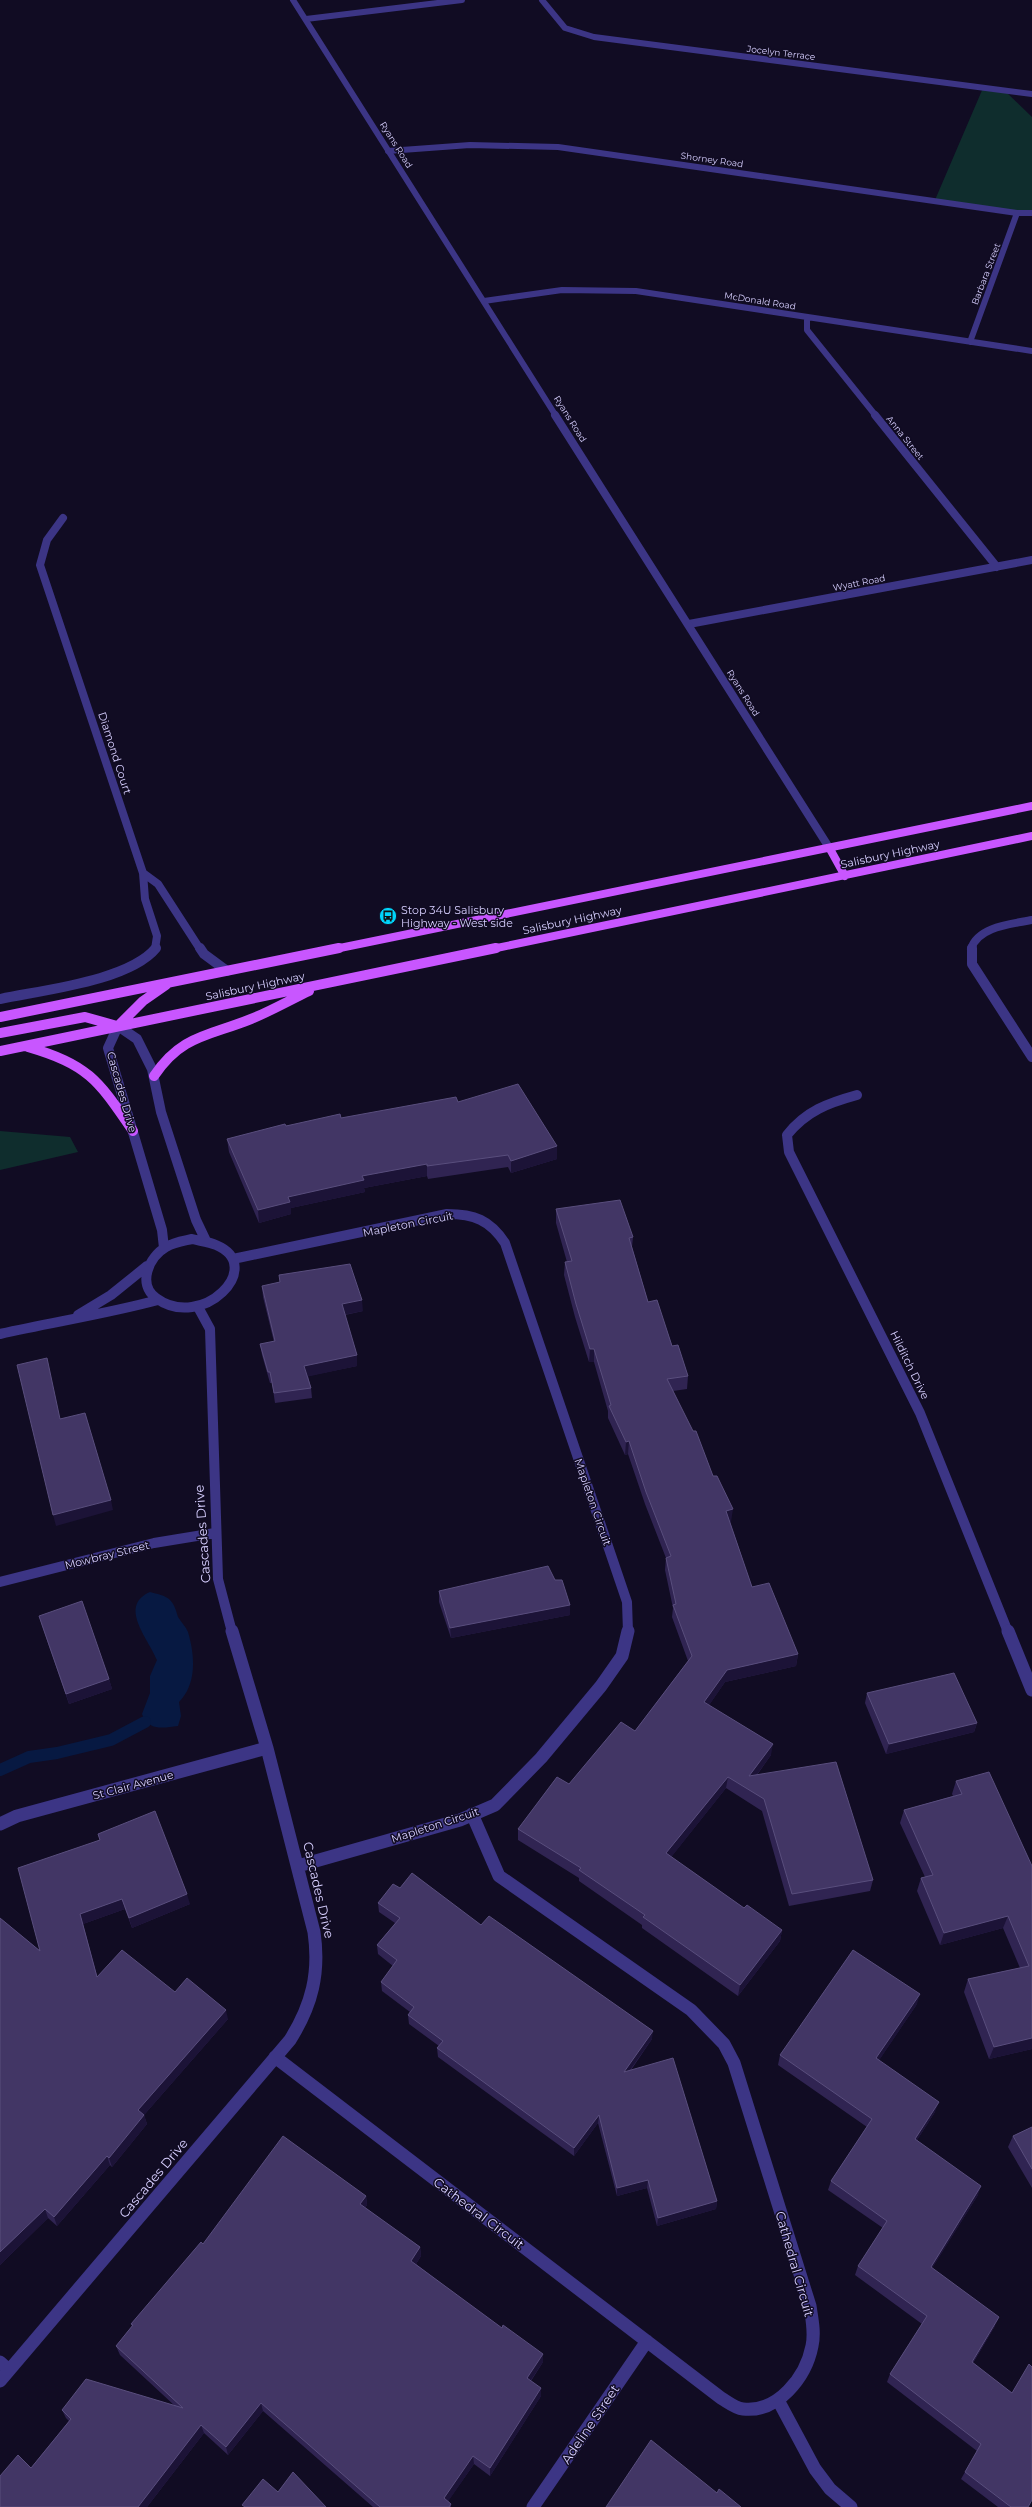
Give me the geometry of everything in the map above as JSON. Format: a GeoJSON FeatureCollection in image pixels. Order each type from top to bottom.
{"type":"FeatureCollection","features":[{"type":"Feature","properties":{"kind":"main road","name":"Salisbury Highway"},"geometry":{"type":"LineString","coordinates":[[0,1017],[830,849],[1032,806]]}},
{"type":"Feature","properties":{"kind":"main road","name":"Salisbury Highway"},"geometry":{"type":"LineString","coordinates":[[0,1051],[1032,836]]}},
{"type":"Feature","properties":{"kind":"main road"},"geometry":{"type":"LineString","coordinates":[[830,849],[844,876]]}},
{"type":"Feature","properties":{"kind":"main road"},"geometry":{"type":"LineString","coordinates":[[0,1033],[85,1017],[118,1026],[143,1001],[170,982]]}},
{"type":"Feature","properties":{"kind":"main road"},"geometry":{"type":"LineString","coordinates":[[154,1076],[170,1053],[194,1038],[208,1032],[242,1022],[323,984]]}},
{"type":"Feature","properties":{"kind":"main road"},"geometry":{"type":"LineString","coordinates":[[25,1046],[58,1054],[75,1062],[88,1071],[98,1080],[133,1131]]}},
{"type":"Feature","properties":{"kind":"street","name":"Ryans Road"},"geometry":{"type":"LineString","coordinates":[[293,0],[830,849]]}},
{"type":"Feature","properties":{"kind":"street"},"geometry":{"type":"LineString","coordinates":[[306,19],[462,0]]}},
{"type":"Feature","properties":{"kind":"street","name":"Jocelyn Terrace"},"geometry":{"type":"LineString","coordinates":[[542,0],[565,28],[594,37],[1032,94]]}},
{"type":"Feature","properties":{"kind":"street","name":"Shorney Road"},"geometry":{"type":"LineString","coordinates":[[388,151],[470,145],[558,147],[1017,213],[1032,213]]}},
{"type":"Feature","properties":{"kind":"street","name":"Barbara Street"},"geometry":{"type":"LineString","coordinates":[[970,342],[1017,213]]}},
{"type":"Feature","properties":{"kind":"street","name":"McDonald Road"},"geometry":{"type":"LineString","coordinates":[[484,301],[562,290],[636,291],[1032,351]]}},
{"type":"Feature","properties":{"kind":"street","name":"Anna Street"},"geometry":{"type":"LineString","coordinates":[[808,317],[807,330],[997,567]]}},
{"type":"Feature","properties":{"kind":"street","name":"Diamond Court"},"geometry":{"type":"LineString","coordinates":[[0,999],[120,972],[146,959],[157,947],[157,934],[146,903],[143,873],[40,565],[47,540],[63,518]]}},
{"type":"Feature","properties":{"kind":"street","name":"Wyatt Road"},"geometry":{"type":"LineString","coordinates":[[689,624],[1032,560]]}},
{"type":"Feature","properties":{"kind":"street"},"geometry":{"type":"LineString","coordinates":[[143,873],[158,884],[204,954],[227,971]]}},
{"type":"Feature","properties":{"kind":"street"},"geometry":{"type":"LineString","coordinates":[[1032,920],[983,933],[973,942],[969,953],[972,964],[1032,1057]]}},
{"type":"Feature","properties":{"kind":"street"},"geometry":{"type":"LineString","coordinates":[[118,1026],[136,1039],[152,1069],[161,1112],[196,1220],[206,1241]]}},
{"type":"Feature","properties":{"kind":"street","name":"Cascades Drive"},"geometry":{"type":"LineString","coordinates":[[118,1026],[108,1048],[162,1230],[164,1248]]}},
{"type":"Feature","properties":{"kind":"street","name":"Hilditch Drive"},"geometry":{"type":"LineString","coordinates":[[857,1095],[810,1110],[797,1120],[787,1135],[789,1152],[884,1338],[920,1413],[1032,1690]]}},
{"type":"Feature","properties":{"kind":"street","name":"Mapleton Circuit"},"geometry":{"type":"LineString","coordinates":[[233,1259],[447,1214],[466,1214],[484,1219],[496,1228],[505,1243],[627,1602],[629,1633],[622,1657],[606,1680],[514,1787],[495,1805],[472,1814],[298,1866]]}},
{"type":"Feature","properties":{"kind":"street"},"geometry":{"type":"LineString","coordinates":[[192,1239],[217,1244],[233,1259],[235,1278],[230,1288],[222,1296],[198,1307],[177,1307],[158,1300],[146,1284],[145,1275],[154,1256],[164,1248],[192,1239]]}},
{"type":"Feature","properties":{"kind":"street"},"geometry":{"type":"LineString","coordinates":[[74,1317],[111,1295],[148,1266]]}},
{"type":"Feature","properties":{"kind":"street"},"geometry":{"type":"LineString","coordinates":[[0,1334],[74,1317],[100,1315],[158,1300]]}},
{"type":"Feature","properties":{"kind":"street","name":"Cascades Drive"},"geometry":{"type":"LineString","coordinates":[[0,2381],[5,2366],[275,2057],[300,2025],[310,2005],[316,1984],[318,1947],[267,1748],[243,1671],[218,1579],[215,1533],[210,1329],[198,1307]]}},
{"type":"Feature","properties":{"kind":"street","name":"Mowbray Street"},"geometry":{"type":"LineString","coordinates":[[0,1582],[154,1543],[215,1533]]}},
{"type":"Feature","properties":{"kind":"street","name":"St Clair Avenue"},"geometry":{"type":"LineString","coordinates":[[0,1824],[17,1816],[267,1748]]}},
{"type":"Feature","properties":{"kind":"street","name":"Cathedral Circuit"},"geometry":{"type":"LineString","coordinates":[[275,2057],[721,2398],[742,2409],[763,2409],[778,2400],[795,2383],[806,2366],[812,2346],[813,2328],[810,2306],[734,2063],[724,2044],[691,2010],[499,1876],[472,1814]]}},
{"type":"Feature","properties":{"kind":"street","name":"Adeline Street"},"geometry":{"type":"LineString","coordinates":[[533,2507],[647,2340]]}},
{"type":"Feature","properties":{"kind":"street"},"geometry":{"type":"LineString","coordinates":[[778,2400],[815,2469],[830,2489],[851,2507]]}},
{"type":"Feature","properties":{"kind":"green space"},"geometry":{"type":"Polygon","coordinates":[[[983,88],[1005,91],[1032,117],[1032,213],[935,200],[983,88]]]}},
{"type":"Feature","properties":{"kind":"green space"},"geometry":{"type":"Polygon","coordinates":[[[0,1131],[70,1137],[78,1152],[0,1170],[0,1131]]]}},
{"type":"Feature","properties":{"kind":"water"},"geometry":{"type":"Polygon","coordinates":[[[150,1592],[168,1598],[172,1602],[178,1617],[188,1632],[190,1641],[193,1660],[192,1678],[185,1695],[179,1702],[181,1716],[178,1726],[162,1728],[152,1726],[142,1714],[150,1693],[150,1676],[157,1660],[138,1623],[136,1605],[141,1598],[150,1592]]]}},
{"type":"Feature","properties":{"kind":"building"},"geometry":{"type":"Polygon","coordinates":[[[518,1084],[557,1146],[511,1161],[508,1155],[427,1166],[427,1164],[362,1176],[364,1180],[288,1197],[290,1202],[258,1210],[227,1139],[285,1124],[286,1126],[340,1114],[341,1118],[456,1097],[458,1102],[518,1084]]]}},
{"type":"Feature","properties":{"kind":"building"},"geometry":{"type":"Polygon","coordinates":[[[620,1200],[633,1237],[629,1238],[648,1302],[657,1300],[672,1346],[678,1345],[688,1376],[667,1379],[693,1431],[696,1431],[713,1476],[717,1476],[733,1509],[726,1511],[752,1587],[769,1583],[798,1654],[727,1670],[704,1702],[773,1744],[749,1776],[836,1762],[873,1880],[792,1894],[764,1799],[728,1777],[666,1853],[744,1908],[747,1905],[782,1930],[740,1985],[643,1917],[645,1915],[579,1870],[581,1868],[518,1829],[557,1777],[569,1784],[621,1722],[635,1731],[692,1656],[673,1605],[676,1604],[666,1558],[671,1556],[646,1492],[629,1441],[626,1442],[609,1406],[611,1405],[594,1349],[590,1349],[565,1262],[572,1261],[556,1209],[620,1200]]]}},
{"type":"Feature","properties":{"kind":"building"},"geometry":{"type":"Polygon","coordinates":[[[350,1264],[362,1300],[342,1304],[357,1355],[304,1366],[311,1388],[274,1393],[270,1372],[268,1372],[260,1344],[275,1341],[262,1286],[280,1282],[279,1275],[350,1264]]]}},
{"type":"Feature","properties":{"kind":"building"},"geometry":{"type":"Polygon","coordinates":[[[47,1358],[60,1419],[85,1413],[111,1500],[53,1515],[17,1365],[47,1358]]]}},
{"type":"Feature","properties":{"kind":"building"},"geometry":{"type":"Polygon","coordinates":[[[548,1566],[555,1580],[562,1580],[570,1605],[450,1628],[439,1591],[548,1566]]]}},
{"type":"Feature","properties":{"kind":"building"},"geometry":{"type":"Polygon","coordinates":[[[82,1601],[109,1679],[66,1694],[39,1616],[82,1601]]]}},
{"type":"Feature","properties":{"kind":"building"},"geometry":{"type":"Polygon","coordinates":[[[954,1673],[977,1723],[889,1744],[867,1693],[954,1673]]]}},
{"type":"Feature","properties":{"kind":"building"},"geometry":{"type":"Polygon","coordinates":[[[989,1772],[1032,1866],[1032,2038],[994,2047],[968,1979],[1029,1966],[1008,1916],[944,1933],[921,1878],[933,1875],[904,1810],[962,1794],[956,1781],[989,1772]]]}},
{"type":"Feature","properties":{"kind":"building"},"geometry":{"type":"Polygon","coordinates":[[[155,1811],[187,1894],[129,1918],[122,1899],[80,1914],[97,1977],[122,1950],[175,1992],[187,1978],[226,2010],[138,2110],[144,2115],[109,2158],[107,2156],[54,2217],[45,2209],[0,2252],[0,1918],[40,1951],[18,1868],[100,1840],[98,1834],[155,1811]]]}},
{"type":"Feature","properties":{"kind":"building"},"geometry":{"type":"Polygon","coordinates":[[[412,1873],[481,1925],[489,1916],[653,2031],[624,2072],[673,2058],[717,2201],[658,2218],[648,2180],[617,2188],[599,2115],[574,2148],[437,2048],[443,2041],[408,2015],[414,2007],[381,1982],[397,1960],[377,1945],[400,1918],[378,1903],[393,1884],[400,1888],[412,1873]]]}},
{"type":"Feature","properties":{"kind":"building"},"geometry":{"type":"Polygon","coordinates":[[[853,1950],[920,1994],[876,2058],[939,2102],[915,2139],[981,2186],[931,2267],[999,2317],[972,2362],[1012,2393],[1029,2364],[1032,2367],[1032,2500],[1028,2507],[1011,2507],[965,2472],[981,2444],[890,2374],[927,2316],[858,2266],[887,2221],[831,2181],[872,2119],[780,2055],[853,1950]]]}},
{"type":"Feature","properties":{"kind":"building"},"geometry":{"type":"Polygon","coordinates":[[[1032,2127],[1032,2169],[1013,2136],[1032,2127]]]}},
{"type":"Feature","properties":{"kind":"building"},"geometry":{"type":"Polygon","coordinates":[[[283,2136],[366,2196],[360,2204],[420,2247],[411,2261],[502,2328],[503,2325],[543,2354],[527,2378],[541,2388],[490,2468],[473,2456],[444,2498],[451,2504],[449,2507],[380,2507],[261,2403],[226,2447],[201,2425],[138,2507],[0,2507],[0,2476],[18,2455],[31,2468],[71,2419],[62,2410],[86,2379],[183,2408],[116,2346],[133,2325],[131,2324],[201,2242],[203,2244],[283,2136]]]}},
{"type":"Feature","properties":{"kind":"building"},"geometry":{"type":"Polygon","coordinates":[[[651,2440],[717,2493],[719,2489],[741,2507],[606,2507],[651,2440]]]}},
{"type":"Feature","properties":{"kind":"building"},"geometry":{"type":"Polygon","coordinates":[[[293,2472],[326,2507],[245,2507],[242,2505],[263,2479],[278,2492],[293,2472]]]}},
{"type":"Feature","properties":{"kind":"waterway"},"geometry":{"type":"LineString","coordinates":[[0,1770],[29,1757],[57,1753],[111,1740],[145,1722]]}},
{"type":"Feature","properties":{"kind":"place","name":"Stop 34U Salisbury Highway - West side"},"geometry":{"type":"Point","coordinates":[388,916]}}]}
